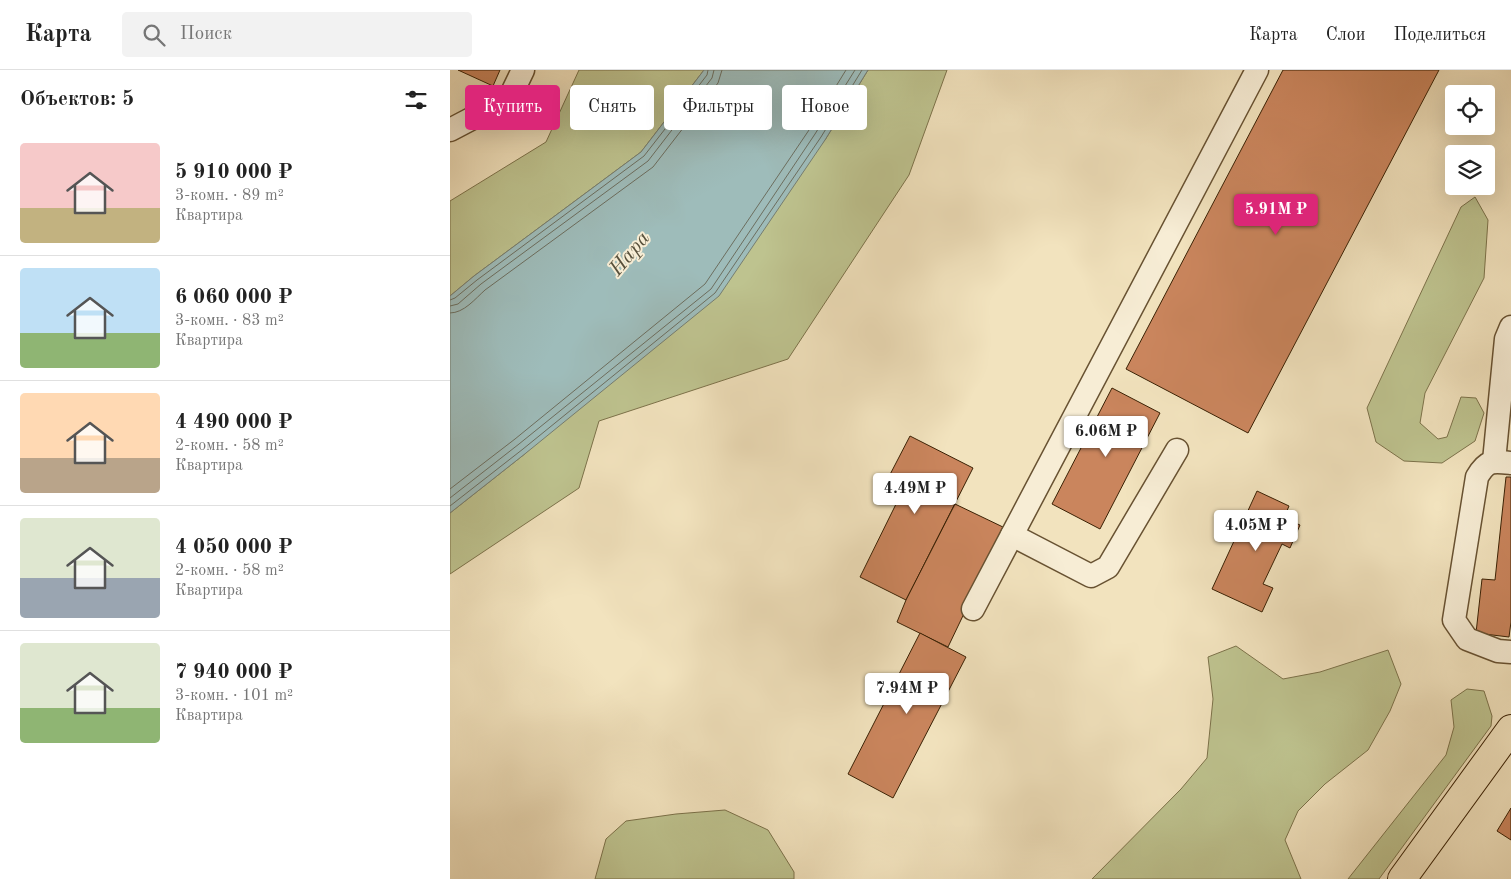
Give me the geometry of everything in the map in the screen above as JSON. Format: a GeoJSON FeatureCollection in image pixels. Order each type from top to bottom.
{"type":"FeatureCollection","features":[{"type":"Feature","properties":{"kind":"main road"},"geometry":{"type":"LineString","coordinates":[[1402,879],[1511,729]]}},
{"type":"Feature","properties":{"kind":"lane"},"geometry":{"type":"LineString","coordinates":[[450,130],[509,99],[523,70]]}},
{"type":"Feature","properties":{"kind":"lane"},"geometry":{"type":"LineString","coordinates":[[973,609],[1257,70]]}},
{"type":"Feature","properties":{"kind":"lane"},"geometry":{"type":"LineString","coordinates":[[1511,327],[1506,339],[1503,462],[1483,466],[1477,477],[1454,620],[1467,639],[1498,651],[1511,652]]}},
{"type":"Feature","properties":{"kind":"lane"},"geometry":{"type":"LineString","coordinates":[[1012,535],[1091,576],[1108,567],[1177,450]]}},
{"type":"Feature","properties":{"kind":"green space"},"geometry":{"type":"Polygon","coordinates":[[[579,70],[704,70],[692,85],[664,85],[664,122],[641,152],[474,276],[450,296],[450,201],[546,142],[552,130],[560,130],[560,111],[570,90],[570,130],[654,130],[654,85],[572,85],[579,70]]]}},
{"type":"Feature","properties":{"kind":"green space"},"geometry":{"type":"Polygon","coordinates":[[[868,70],[947,70],[909,175],[788,359],[599,421],[579,488],[450,574],[450,513],[526,453],[825,140],[831,130],[867,130],[867,85],[859,85],[868,70]]]}},
{"type":"Feature","properties":{"kind":"green space"},"geometry":{"type":"Polygon","coordinates":[[[1475,197],[1488,220],[1484,278],[1425,393],[1420,423],[1438,439],[1447,437],[1461,397],[1476,398],[1484,413],[1475,441],[1442,463],[1404,461],[1376,442],[1367,408],[1461,207],[1475,197]]]}},
{"type":"Feature","properties":{"kind":"green space"},"geometry":{"type":"Polygon","coordinates":[[[1236,646],[1283,679],[1320,672],[1388,650],[1401,684],[1390,711],[1368,750],[1325,784],[1298,811],[1285,840],[1301,879],[1092,879],[1181,789],[1207,758],[1213,699],[1208,657],[1236,646]]]}},
{"type":"Feature","properties":{"kind":"green space"},"geometry":{"type":"Polygon","coordinates":[[[1467,689],[1484,691],[1492,716],[1491,726],[1379,879],[1348,879],[1446,755],[1454,727],[1451,700],[1467,689]]]}},
{"type":"Feature","properties":{"kind":"green space"},"geometry":{"type":"Polygon","coordinates":[[[725,810],[768,830],[794,872],[794,879],[595,879],[606,839],[626,821],[725,810]]]}},
{"type":"Feature","properties":{"kind":"water","name":"Нара"},"geometry":{"type":"Polygon","coordinates":[[[704,70],[868,70],[859,85],[782,85],[782,130],[831,130],[719,296],[450,513],[450,296],[474,276],[641,152],[664,122],[664,130],[772,130],[772,85],[692,85],[704,70]]]}},
{"type":"Feature","properties":{"kind":"building"},"geometry":{"type":"Polygon","coordinates":[[[458,70],[500,70],[493,85],[458,70]]]}},
{"type":"Feature","properties":{"kind":"building"},"geometry":{"type":"Polygon","coordinates":[[[1283,70],[1439,70],[1248,433],[1126,369],[1283,70]]]}},
{"type":"Feature","properties":{"kind":"building"},"geometry":{"type":"Polygon","coordinates":[[[1112,388],[1160,413],[1100,529],[1052,504],[1112,388]]]}},
{"type":"Feature","properties":{"kind":"building"},"geometry":{"type":"Polygon","coordinates":[[[910,436],[973,468],[906,600],[860,577],[900,496],[883,488],[910,436]]]}},
{"type":"Feature","properties":{"kind":"building"},"geometry":{"type":"Polygon","coordinates":[[[1506,477],[1511,477],[1511,622],[1509,637],[1476,633],[1482,579],[1495,580],[1506,477]]]}},
{"type":"Feature","properties":{"kind":"building"},"geometry":{"type":"Polygon","coordinates":[[[1257,491],[1289,506],[1284,518],[1300,525],[1290,548],[1282,544],[1263,584],[1273,588],[1262,612],[1212,589],[1257,491]]]}},
{"type":"Feature","properties":{"kind":"building"},"geometry":{"type":"Polygon","coordinates":[[[955,504],[1005,528],[948,647],[897,622],[906,600],[955,504]]]}},
{"type":"Feature","properties":{"kind":"building"},"geometry":{"type":"Polygon","coordinates":[[[920,633],[966,657],[893,798],[848,774],[920,633]]]}},
{"type":"Feature","properties":{"kind":"building"},"geometry":{"type":"Polygon","coordinates":[[[1511,808],[1511,840],[1497,831],[1511,808]]]}}]}
